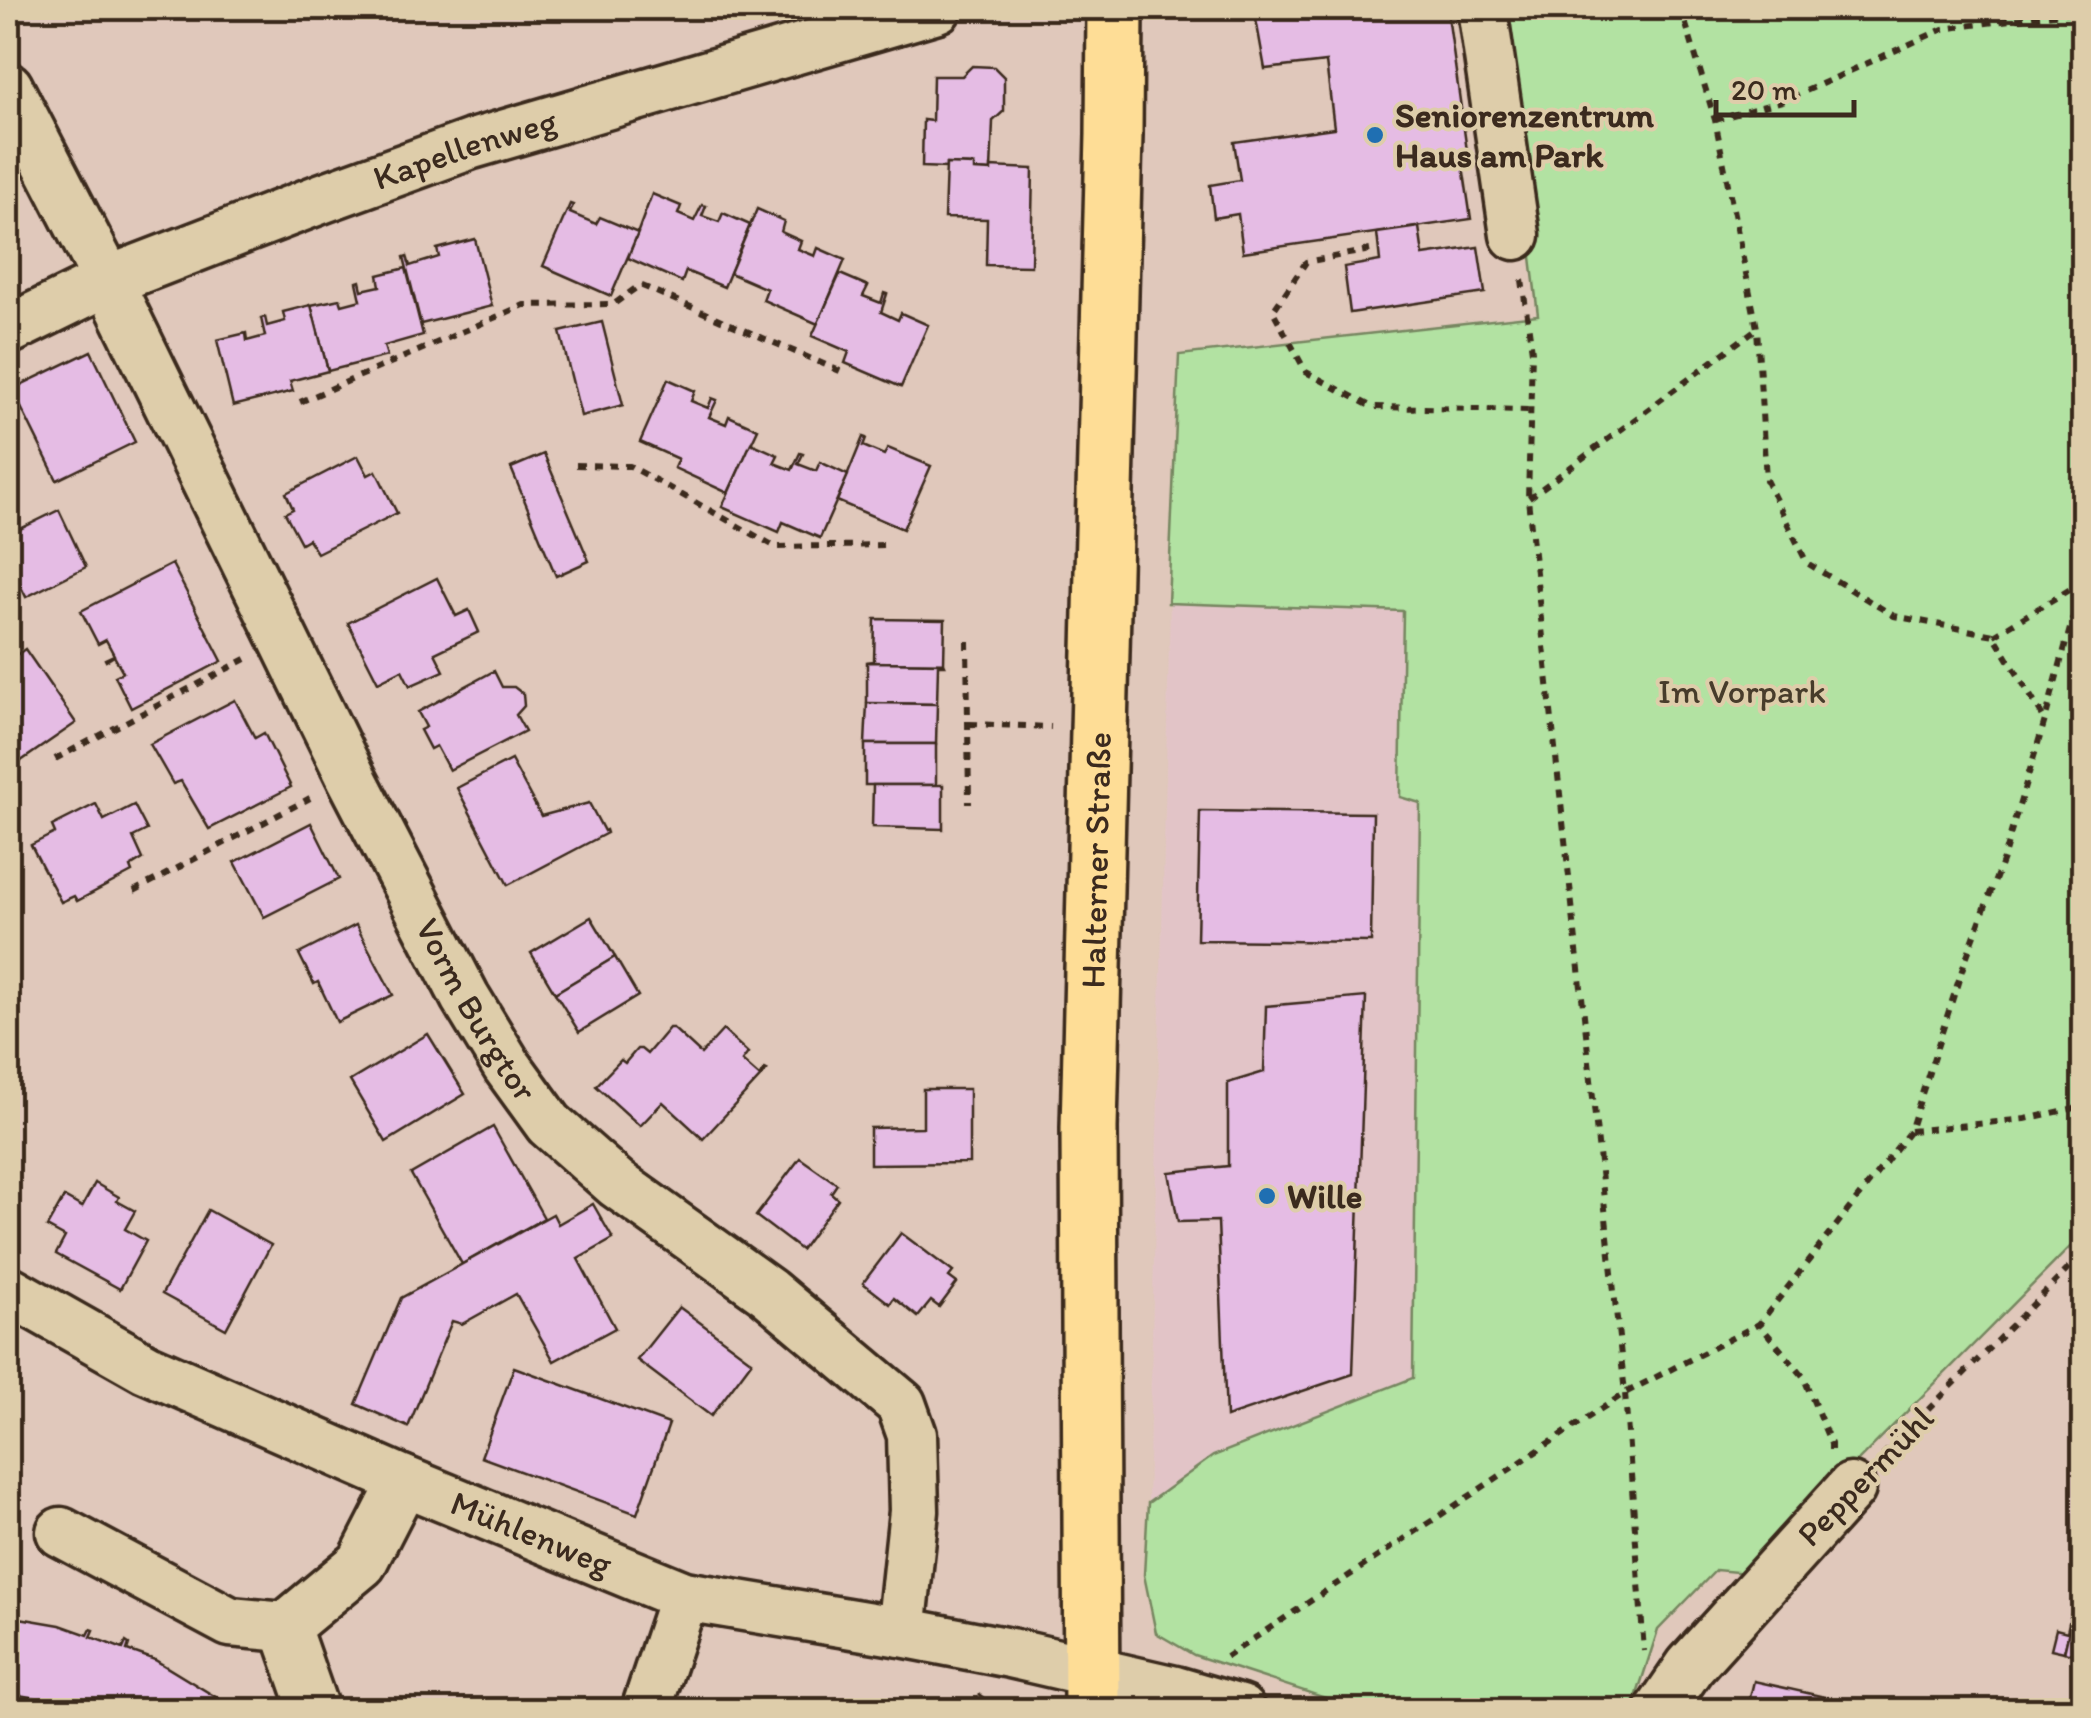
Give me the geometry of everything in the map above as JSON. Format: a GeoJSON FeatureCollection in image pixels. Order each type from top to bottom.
{"type":"FeatureCollection","features":[{"type":"Feature","properties":{"kind":"main road","name":"Halterner Straße"},"geometry":{"type":"LineString","coordinates":[[1092,1691],[1088,1128],[1116,8]]}},
{"type":"Feature","properties":{"kind":"street","name":"Kapellenweg"},"geometry":{"type":"LineString","coordinates":[[8,330],[108,281],[472,144],[937,8]]}},
{"type":"Feature","properties":{"kind":"street"},"geometry":{"type":"LineString","coordinates":[[1482,8],[1515,235]]}},
{"type":"Feature","properties":{"kind":"street","name":"Vorm Burgtor"},"geometry":{"type":"LineString","coordinates":[[8,87],[108,281],[351,777],[465,997],[507,1066],[549,1124],[617,1184],[768,1292],[901,1404],[912,1435],[914,1511],[901,1632]]}},
{"type":"Feature","properties":{"kind":"street","name":"Mühlenweg"},"geometry":{"type":"LineString","coordinates":[[8,1290],[146,1368],[404,1481],[684,1596],[901,1632],[1092,1691],[1175,1691],[1240,1710]]}},
{"type":"Feature","properties":{"kind":"street"},"geometry":{"type":"LineString","coordinates":[[61,1532],[230,1622],[285,1627],[362,1562],[404,1481]]}},
{"type":"Feature","properties":{"kind":"street","name":"Peppermühl"},"geometry":{"type":"LineString","coordinates":[[1660,1710],[1690,1666],[1838,1501]]}},
{"type":"Feature","properties":{"kind":"street"},"geometry":{"type":"LineString","coordinates":[[646,1710],[684,1596]]}},
{"type":"Feature","properties":{"kind":"street"},"geometry":{"type":"LineString","coordinates":[[285,1627],[314,1710]]}},
{"type":"Feature","properties":{"kind":"path"},"geometry":{"type":"LineString","coordinates":[[1681,8],[1715,120],[1756,328],[1766,480],[1807,563],[1894,616],[1994,635],[2083,579]]}},
{"type":"Feature","properties":{"kind":"path"},"geometry":{"type":"LineString","coordinates":[[1715,120],[1786,100],[1943,29],[2084,10]]}},
{"type":"Feature","properties":{"kind":"path"},"geometry":{"type":"LineString","coordinates":[[1515,235],[1532,351],[1528,499],[1625,1392],[1644,1651]]}},
{"type":"Feature","properties":{"kind":"path"},"geometry":{"type":"LineString","coordinates":[[1370,250],[1306,262],[1273,311],[1306,372],[1372,407],[1531,410]]}},
{"type":"Feature","properties":{"kind":"path"},"geometry":{"type":"LineString","coordinates":[[300,402],[524,305],[614,304],[640,285],[842,372]]}},
{"type":"Feature","properties":{"kind":"path"},"geometry":{"type":"LineString","coordinates":[[1528,499],[1756,328]]}},
{"type":"Feature","properties":{"kind":"path"},"geometry":{"type":"LineString","coordinates":[[576,464],[630,466],[776,547],[886,545]]}},
{"type":"Feature","properties":{"kind":"path"},"geometry":{"type":"LineString","coordinates":[[1175,1691],[1625,1392],[1758,1324],[1910,1131],[2003,859],[2083,579]]}},
{"type":"Feature","properties":{"kind":"path"},"geometry":{"type":"LineString","coordinates":[[1994,635],[2045,720]]}},
{"type":"Feature","properties":{"kind":"path"},"geometry":{"type":"LineString","coordinates":[[55,759],[282,640]]}},
{"type":"Feature","properties":{"kind":"path"},"geometry":{"type":"LineString","coordinates":[[968,641],[969,804]]}},
{"type":"Feature","properties":{"kind":"path"},"geometry":{"type":"LineString","coordinates":[[970,724],[1098,728]]}},
{"type":"Feature","properties":{"kind":"path"},"geometry":{"type":"LineString","coordinates":[[134,892],[351,777]]}},
{"type":"Feature","properties":{"kind":"path"},"geometry":{"type":"LineString","coordinates":[[1910,1131],[2025,1120],[2084,1106]]}},
{"type":"Feature","properties":{"kind":"path","name":"Peppermühl"},"geometry":{"type":"LineString","coordinates":[[1838,1501],[2084,1253]]}},
{"type":"Feature","properties":{"kind":"path"},"geometry":{"type":"LineString","coordinates":[[1758,1324],[1804,1376],[1832,1444],[1838,1501]]}},
{"type":"Feature","properties":{"kind":"shaded area"},"geometry":{"type":"Polygon","coordinates":[[[1170,603],[1403,610],[1400,796],[1420,802],[1413,1378],[1213,1456],[1148,1503],[1170,603]]]}},
{"type":"Feature","properties":{"kind":"green space","name":"Im Vorpark"},"geometry":{"type":"Polygon","coordinates":[[[1501,8],[2083,8],[2083,1234],[1747,1573],[1716,1570],[1658,1630],[1632,1710],[1362,1710],[1194,1655],[1156,1633],[1144,1575],[1148,1503],[1213,1456],[1413,1378],[1420,803],[1400,797],[1403,611],[1168,603],[1179,355],[1538,315],[1501,8]]]}},
{"type":"Feature","properties":{"kind":"building","name":"Seniorenzentrum Haus am Park"},"geometry":{"type":"Polygon","coordinates":[[[1254,8],[1447,8],[1468,158],[1462,159],[1471,219],[1243,252],[1238,214],[1214,218],[1210,185],[1240,180],[1234,142],[1334,128],[1326,62],[1265,69],[1254,8]]]}},
{"type":"Feature","properties":{"kind":"building"},"geometry":{"type":"Polygon","coordinates":[[[972,66],[994,67],[1004,77],[1004,111],[993,121],[991,171],[974,170],[974,165],[922,167],[923,120],[932,121],[933,76],[962,76],[972,66]]]}},
{"type":"Feature","properties":{"kind":"building"},"geometry":{"type":"Polygon","coordinates":[[[946,164],[974,165],[974,170],[991,171],[991,167],[1033,169],[1031,266],[986,265],[987,219],[944,218],[946,164]]]}},
{"type":"Feature","properties":{"kind":"building"},"geometry":{"type":"Polygon","coordinates":[[[652,194],[681,206],[678,214],[694,221],[702,205],[706,206],[702,216],[719,222],[723,213],[750,225],[724,287],[686,271],[682,282],[628,258],[652,194]]]}},
{"type":"Feature","properties":{"kind":"building"},"geometry":{"type":"Polygon","coordinates":[[[570,204],[570,213],[596,224],[600,217],[638,233],[611,296],[543,266],[570,204]]]}},
{"type":"Feature","properties":{"kind":"building"},"geometry":{"type":"Polygon","coordinates":[[[757,209],[784,221],[781,232],[801,241],[798,249],[815,256],[818,248],[845,260],[818,324],[763,300],[767,289],[730,273],[757,209]]]}},
{"type":"Feature","properties":{"kind":"building"},"geometry":{"type":"Polygon","coordinates":[[[1419,227],[1423,255],[1478,247],[1485,293],[1350,313],[1344,267],[1380,261],[1377,233],[1419,227]]]}},
{"type":"Feature","properties":{"kind":"building"},"geometry":{"type":"Polygon","coordinates":[[[475,239],[492,306],[421,324],[404,257],[407,256],[410,266],[439,257],[437,249],[475,239]]]}},
{"type":"Feature","properties":{"kind":"building"},"geometry":{"type":"Polygon","coordinates":[[[406,268],[423,335],[384,346],[387,356],[328,371],[311,305],[340,299],[342,305],[361,300],[357,282],[360,281],[362,290],[380,286],[378,275],[406,268]]]}},
{"type":"Feature","properties":{"kind":"building"},"geometry":{"type":"Polygon","coordinates":[[[840,274],[868,286],[863,296],[881,303],[884,293],[887,294],[881,312],[898,320],[901,313],[928,325],[901,387],[845,363],[849,352],[812,336],[840,274]]]}},
{"type":"Feature","properties":{"kind":"building"},"geometry":{"type":"Polygon","coordinates":[[[311,305],[328,371],[290,381],[293,391],[233,406],[217,340],[246,333],[247,341],[265,336],[261,318],[265,317],[267,326],[285,321],[283,312],[311,305]]]}},
{"type":"Feature","properties":{"kind":"building"},"geometry":{"type":"Polygon","coordinates":[[[602,322],[623,405],[581,416],[560,332],[602,322]]]}},
{"type":"Feature","properties":{"kind":"building"},"geometry":{"type":"Polygon","coordinates":[[[91,351],[135,442],[57,480],[12,389],[91,351]]]}},
{"type":"Feature","properties":{"kind":"building"},"geometry":{"type":"Polygon","coordinates":[[[668,379],[695,391],[691,401],[708,408],[712,398],[717,400],[709,417],[726,424],[729,416],[758,429],[728,493],[674,468],[678,459],[640,442],[668,379]]]}},
{"type":"Feature","properties":{"kind":"building"},"geometry":{"type":"Polygon","coordinates":[[[863,437],[863,446],[884,455],[888,448],[931,466],[903,529],[837,501],[863,437]]]}},
{"type":"Feature","properties":{"kind":"building"},"geometry":{"type":"Polygon","coordinates":[[[751,443],[778,455],[774,463],[792,470],[800,453],[803,454],[798,464],[816,471],[820,462],[848,475],[820,538],[783,522],[779,532],[722,507],[751,443]]]}},
{"type":"Feature","properties":{"kind":"building"},"geometry":{"type":"Polygon","coordinates":[[[544,454],[589,561],[556,576],[511,468],[544,454]]]}},
{"type":"Feature","properties":{"kind":"building"},"geometry":{"type":"Polygon","coordinates":[[[358,456],[368,475],[376,471],[397,513],[317,553],[308,539],[301,543],[285,513],[293,509],[286,493],[358,456]]]}},
{"type":"Feature","properties":{"kind":"building"},"geometry":{"type":"Polygon","coordinates":[[[59,510],[86,567],[26,597],[8,560],[8,535],[59,510]]]}},
{"type":"Feature","properties":{"kind":"building"},"geometry":{"type":"Polygon","coordinates":[[[172,564],[222,661],[131,708],[115,676],[123,672],[114,656],[106,661],[114,655],[106,640],[98,644],[81,611],[172,564]]]}},
{"type":"Feature","properties":{"kind":"building"},"geometry":{"type":"Polygon","coordinates":[[[437,578],[456,616],[469,610],[479,632],[435,653],[444,671],[410,686],[402,670],[378,682],[348,623],[437,578]]]}},
{"type":"Feature","properties":{"kind":"building"},"geometry":{"type":"Polygon","coordinates":[[[875,619],[945,620],[944,663],[867,662],[874,661],[875,619]]]}},
{"type":"Feature","properties":{"kind":"building"},"geometry":{"type":"Polygon","coordinates":[[[25,649],[76,723],[8,770],[8,661],[25,649]]]}},
{"type":"Feature","properties":{"kind":"building"},"geometry":{"type":"Polygon","coordinates":[[[867,662],[944,663],[938,665],[937,704],[867,703],[867,662]]]}},
{"type":"Feature","properties":{"kind":"building"},"geometry":{"type":"Polygon","coordinates":[[[494,671],[502,687],[514,687],[523,694],[524,706],[516,715],[525,731],[449,770],[436,746],[430,749],[420,730],[426,727],[418,712],[494,671]]]}},
{"type":"Feature","properties":{"kind":"building"},"geometry":{"type":"Polygon","coordinates":[[[235,700],[255,738],[264,733],[291,787],[209,829],[181,781],[173,784],[150,744],[235,700]]]}},
{"type":"Feature","properties":{"kind":"building"},"geometry":{"type":"Polygon","coordinates":[[[867,703],[937,704],[936,744],[865,744],[867,703]]]}},
{"type":"Feature","properties":{"kind":"building"},"geometry":{"type":"Polygon","coordinates":[[[865,744],[936,744],[936,785],[865,785],[865,744]]]}},
{"type":"Feature","properties":{"kind":"building"},"geometry":{"type":"Polygon","coordinates":[[[511,760],[541,816],[589,803],[607,833],[508,885],[457,788],[511,760]]]}},
{"type":"Feature","properties":{"kind":"building"},"geometry":{"type":"Polygon","coordinates":[[[873,785],[943,785],[943,829],[872,827],[873,785]]]}},
{"type":"Feature","properties":{"kind":"building"},"geometry":{"type":"Polygon","coordinates":[[[96,804],[104,820],[134,805],[147,830],[133,837],[143,859],[130,867],[132,872],[77,901],[74,896],[61,902],[31,845],[55,833],[52,826],[96,804]]]}},
{"type":"Feature","properties":{"kind":"building"},"geometry":{"type":"Polygon","coordinates":[[[1200,811],[1373,813],[1371,942],[1197,940],[1200,811]]]}},
{"type":"Feature","properties":{"kind":"building"},"geometry":{"type":"Polygon","coordinates":[[[311,823],[339,879],[264,917],[235,862],[311,823]]]}},
{"type":"Feature","properties":{"kind":"building"},"geometry":{"type":"Polygon","coordinates":[[[591,917],[615,957],[555,993],[531,953],[591,917]]]}},
{"type":"Feature","properties":{"kind":"building"},"geometry":{"type":"Polygon","coordinates":[[[356,925],[393,995],[337,1022],[299,954],[356,925]]]}},
{"type":"Feature","properties":{"kind":"building"},"geometry":{"type":"Polygon","coordinates":[[[615,957],[638,996],[579,1032],[555,993],[615,957]]]}},
{"type":"Feature","properties":{"kind":"building","name":"Wille"},"geometry":{"type":"Polygon","coordinates":[[[1366,997],[1353,1374],[1226,1417],[1218,1221],[1178,1222],[1169,1172],[1228,1166],[1228,1083],[1264,1072],[1266,1006],[1366,997]]]}},
{"type":"Feature","properties":{"kind":"building"},"geometry":{"type":"Polygon","coordinates":[[[669,1028],[701,1054],[723,1030],[748,1053],[742,1061],[759,1076],[767,1070],[703,1139],[663,1102],[640,1126],[596,1086],[637,1049],[647,1054],[669,1028]]]}},
{"type":"Feature","properties":{"kind":"building"},"geometry":{"type":"Polygon","coordinates":[[[428,1034],[465,1094],[386,1142],[350,1081],[428,1034]]]}},
{"type":"Feature","properties":{"kind":"building"},"geometry":{"type":"Polygon","coordinates":[[[923,1089],[969,1089],[969,1163],[870,1164],[870,1128],[923,1127],[923,1089]]]}},
{"type":"Feature","properties":{"kind":"building"},"geometry":{"type":"Polygon","coordinates":[[[493,1127],[544,1218],[462,1264],[411,1174],[493,1127]]]}},
{"type":"Feature","properties":{"kind":"building"},"geometry":{"type":"Polygon","coordinates":[[[800,1158],[837,1184],[831,1193],[838,1199],[801,1250],[756,1216],[800,1158]]]}},
{"type":"Feature","properties":{"kind":"building"},"geometry":{"type":"Polygon","coordinates":[[[95,1183],[135,1211],[125,1229],[146,1241],[120,1289],[56,1254],[65,1237],[47,1227],[64,1197],[82,1207],[95,1183]]]}},
{"type":"Feature","properties":{"kind":"building"},"geometry":{"type":"Polygon","coordinates":[[[593,1204],[613,1239],[578,1259],[615,1328],[554,1361],[516,1294],[462,1324],[452,1321],[408,1427],[356,1404],[401,1298],[553,1214],[558,1224],[593,1204]]]}},
{"type":"Feature","properties":{"kind":"building"},"geometry":{"type":"Polygon","coordinates":[[[208,1210],[271,1245],[226,1329],[162,1294],[208,1210]]]}},
{"type":"Feature","properties":{"kind":"building"},"geometry":{"type":"Polygon","coordinates":[[[901,1233],[953,1272],[949,1277],[957,1283],[939,1307],[931,1301],[918,1317],[894,1298],[890,1304],[863,1283],[901,1233]]]}},
{"type":"Feature","properties":{"kind":"building"},"geometry":{"type":"Polygon","coordinates":[[[679,1307],[752,1361],[711,1416],[637,1360],[679,1307]]]}},
{"type":"Feature","properties":{"kind":"building"},"geometry":{"type":"Polygon","coordinates":[[[514,1367],[669,1424],[637,1514],[481,1457],[514,1367]]]}},
{"type":"Feature","properties":{"kind":"building"},"geometry":{"type":"Polygon","coordinates":[[[2081,1507],[2084,1508],[2084,1531],[2075,1529],[2081,1507]]]}},
{"type":"Feature","properties":{"kind":"building"},"geometry":{"type":"Polygon","coordinates":[[[2081,1574],[2084,1575],[2084,1621],[2070,1618],[2081,1574]]]}},
{"type":"Feature","properties":{"kind":"building"},"geometry":{"type":"Polygon","coordinates":[[[8,1616],[60,1625],[88,1635],[91,1629],[91,1637],[123,1649],[126,1642],[127,1650],[155,1660],[237,1710],[72,1710],[8,1693],[8,1616]]]}},
{"type":"Feature","properties":{"kind":"building"},"geometry":{"type":"Polygon","coordinates":[[[2070,1618],[2064,1652],[2051,1649],[2056,1629],[2067,1632],[2070,1618]]]}},
{"type":"Feature","properties":{"kind":"building"},"geometry":{"type":"Polygon","coordinates":[[[2072,1618],[2084,1621],[2084,1657],[2064,1652],[2072,1618]]]}},
{"type":"Feature","properties":{"kind":"building"},"geometry":{"type":"Polygon","coordinates":[[[1754,1681],[1883,1710],[1747,1710],[1754,1681]]]}},
{"type":"Feature","properties":{"kind":"place","name":"Seniorenzentrum Haus am Park"},"geometry":{"type":"Point","coordinates":[1375,135]}},
{"type":"Feature","properties":{"kind":"place","name":"Wille"},"geometry":{"type":"Point","coordinates":[1267,1196]}}]}
